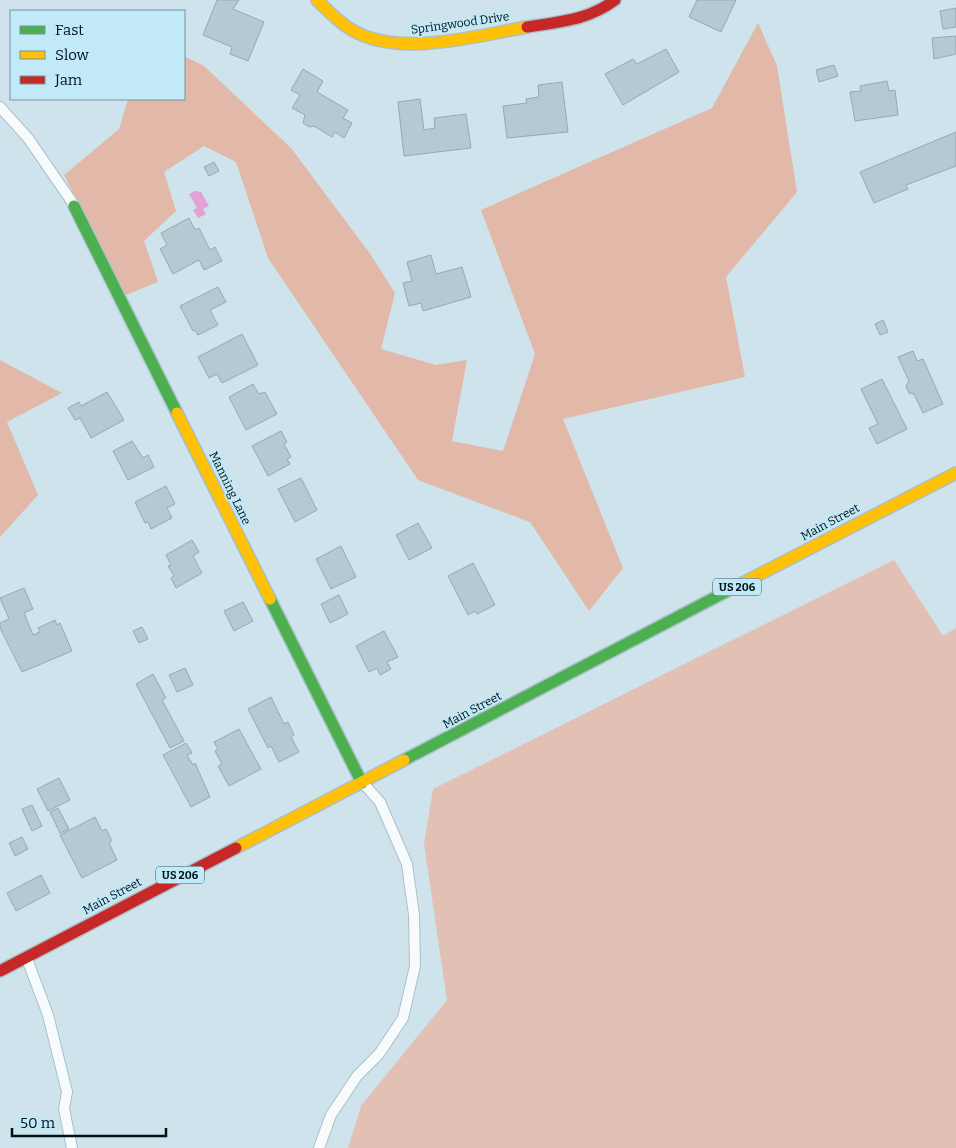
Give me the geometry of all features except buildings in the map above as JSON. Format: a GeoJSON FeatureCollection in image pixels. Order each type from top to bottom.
{"type":"FeatureCollection","features":[{"type":"Feature","properties":{"kind":"main road","name":"Springwood Drive"},"geometry":{"type":"LineString","coordinates":[[317,0],[335,19],[356,32],[377,41],[403,45],[429,44],[582,18],[603,9],[615,0]]}},
{"type":"Feature","properties":{"kind":"main road","name":"Manning Lane"},"geometry":{"type":"LineString","coordinates":[[74,206],[362,783]]}},
{"type":"Feature","properties":{"kind":"main road","name":"Main Street"},"geometry":{"type":"LineString","coordinates":[[0,971],[897,501],[956,473]]}},
{"type":"Feature","properties":{"kind":"lane"},"geometry":{"type":"LineString","coordinates":[[0,107],[28,138],[74,206]]}},
{"type":"Feature","properties":{"kind":"lane"},"geometry":{"type":"LineString","coordinates":[[319,1148],[331,1115],[357,1076],[379,1054],[403,1018],[415,966],[414,915],[407,864],[380,802],[362,783]]}},
{"type":"Feature","properties":{"kind":"lane"},"geometry":{"type":"LineString","coordinates":[[26,957],[48,1015],[58,1054],[66,1092],[64,1109],[72,1148]]}},
{"type":"Feature","properties":{"kind":"shaded area"},"geometry":{"type":"Polygon","coordinates":[[[758,23],[777,66],[797,192],[726,277],[745,377],[563,419],[623,568],[589,611],[530,522],[418,480],[268,258],[236,162],[204,146],[164,172],[176,211],[144,241],[158,282],[126,295],[64,175],[119,129],[128,100],[185,100],[185,56],[204,66],[291,148],[371,255],[395,293],[381,349],[436,365],[467,360],[452,441],[503,451],[535,354],[481,210],[712,108],[758,23]]]}},
{"type":"Feature","properties":{"kind":"shaded area"},"geometry":{"type":"Polygon","coordinates":[[[195,191],[201,192],[209,206],[203,209],[206,214],[198,218],[193,210],[197,208],[189,194],[195,191]]]}},
{"type":"Feature","properties":{"kind":"shaded area"},"geometry":{"type":"Polygon","coordinates":[[[0,360],[62,393],[7,422],[38,495],[0,537],[0,360]]]}},
{"type":"Feature","properties":{"kind":"shaded area"},"geometry":{"type":"Polygon","coordinates":[[[894,560],[943,636],[956,628],[956,1148],[348,1148],[361,1106],[447,1000],[424,844],[433,789],[894,560]]]}},
{"type":"Feature","properties":{"kind":"traffic: fast"},"geometry":{"type":"LineString","coordinates":[[74,206],[177,413]]}},
{"type":"Feature","properties":{"kind":"traffic: fast"},"geometry":{"type":"LineString","coordinates":[[404,760],[733,588]]}},
{"type":"Feature","properties":{"kind":"traffic: fast"},"geometry":{"type":"LineString","coordinates":[[270,599],[362,783]]}},
{"type":"Feature","properties":{"kind":"traffic: slow"},"geometry":{"type":"LineString","coordinates":[[317,0],[338,20],[352,30],[371,38],[392,43],[438,42],[527,27]]}},
{"type":"Feature","properties":{"kind":"traffic: slow"},"geometry":{"type":"LineString","coordinates":[[177,413],[270,599]]}},
{"type":"Feature","properties":{"kind":"traffic: slow"},"geometry":{"type":"LineString","coordinates":[[733,588],[956,473]]}},
{"type":"Feature","properties":{"kind":"traffic: slow"},"geometry":{"type":"LineString","coordinates":[[236,848],[404,760]]}},
{"type":"Feature","properties":{"kind":"traffic: jam"},"geometry":{"type":"LineString","coordinates":[[527,27],[562,22],[584,16],[605,7],[615,0]]}},
{"type":"Feature","properties":{"kind":"traffic: jam"},"geometry":{"type":"LineString","coordinates":[[0,971],[236,848]]}}]}
